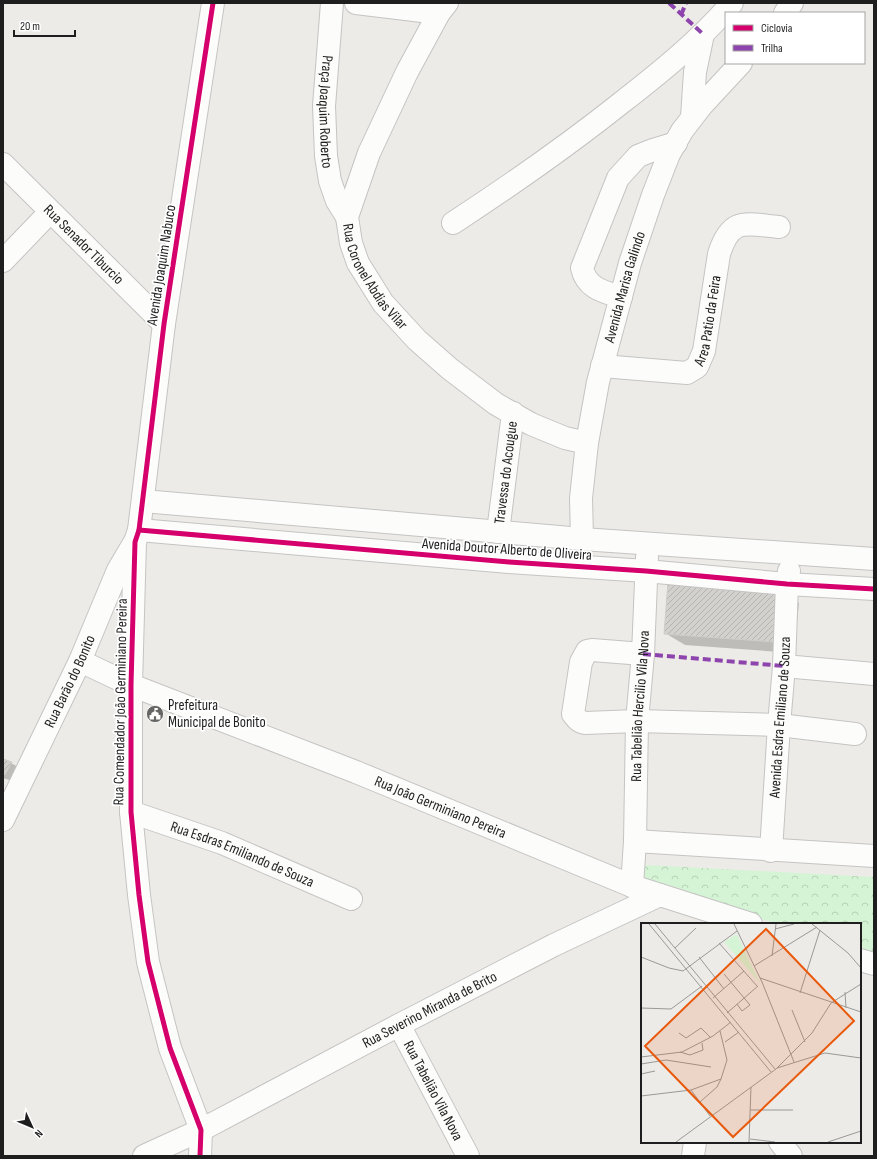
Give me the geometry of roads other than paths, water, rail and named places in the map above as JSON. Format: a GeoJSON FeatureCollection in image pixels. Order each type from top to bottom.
{"type":"FeatureCollection","features":[{"type":"Feature","properties":{"kind":"street","name":"Avenida Joaquim Nabuco"},"geometry":{"type":"LineString","coordinates":[[137,536],[143,501],[164,324],[213,3]]}},
{"type":"Feature","properties":{"kind":"street","name":"Praça Joaquim Roberto"},"geometry":{"type":"LineString","coordinates":[[332,3],[324,106],[326,156],[330,181],[337,201],[346,217]]}},
{"type":"Feature","properties":{"kind":"street"},"geometry":{"type":"LineString","coordinates":[[356,3],[443,8]]}},
{"type":"Feature","properties":{"kind":"street"},"geometry":{"type":"LineString","coordinates":[[453,223],[500,192],[602,118],[654,77],[703,34],[732,3]]}},
{"type":"Feature","properties":{"kind":"street"},"geometry":{"type":"LineString","coordinates":[[786,12],[792,3]]}},
{"type":"Feature","properties":{"kind":"street","name":"Rua Coronel Abdias Vilar"},"geometry":{"type":"LineString","coordinates":[[443,8],[407,72],[369,153],[346,217],[351,242],[358,263],[383,303],[417,340],[450,369],[496,404],[531,424],[565,438],[587,443]]}},
{"type":"Feature","properties":{"kind":"street"},"geometry":{"type":"LineString","coordinates":[[692,117],[695,72],[703,34]]}},
{"type":"Feature","properties":{"kind":"street","name":"Avenida Marisa Galindo"},"geometry":{"type":"LineString","coordinates":[[582,539],[580,498],[587,443],[602,366],[630,264],[653,195],[676,143],[692,117],[740,64]]}},
{"type":"Feature","properties":{"kind":"street"},"geometry":{"type":"LineString","coordinates":[[621,297],[596,288],[589,283],[583,276],[582,268],[618,178],[638,156],[676,143]]}},
{"type":"Feature","properties":{"kind":"street","name":"Rua Senador Tiburcio"},"geometry":{"type":"LineString","coordinates":[[3,164],[164,324]]}},
{"type":"Feature","properties":{"kind":"street"},"geometry":{"type":"LineString","coordinates":[[3,261],[50,212]]}},
{"type":"Feature","properties":{"kind":"street","name":"Area Patio da Feira"},"geometry":{"type":"LineString","coordinates":[[602,366],[687,374],[697,367],[704,351],[719,254],[723,241],[731,230],[742,224],[779,226]]}},
{"type":"Feature","properties":{"kind":"street","name":"Travessa do Acougue"},"geometry":{"type":"LineString","coordinates":[[479,560],[490,531],[513,413]]}},
{"type":"Feature","properties":{"kind":"street","name":"Avenida Doutor Alberto de Oliveira"},"geometry":{"type":"LineString","coordinates":[[143,501],[582,539],[874,559]]}},
{"type":"Feature","properties":{"kind":"street","name":"Avenida Doutor Alberto de Oliveira"},"geometry":{"type":"LineString","coordinates":[[137,536],[646,571],[787,584],[874,589]]}},
{"type":"Feature","properties":{"kind":"street","name":"Rua Barão do Bonito"},"geometry":{"type":"LineString","coordinates":[[3,820],[80,661],[118,570],[137,536]]}},
{"type":"Feature","properties":{"kind":"street","name":"Rua Comendador João Germiniano Pereira"},"geometry":{"type":"LineString","coordinates":[[137,536],[131,685],[131,812],[139,894],[148,962],[170,1048],[201,1130]]}},
{"type":"Feature","properties":{"kind":"street","name":"Rua Tabelião Hercilio Vila Nova"},"geometry":{"type":"LineString","coordinates":[[632,886],[636,841],[637,721],[643,654],[648,544]]}},
{"type":"Feature","properties":{"kind":"street","name":"Avenida Esdra Emiliano de Souza"},"geometry":{"type":"LineString","coordinates":[[771,851],[784,666],[787,584],[791,554]]}},
{"type":"Feature","properties":{"kind":"street"},"geometry":{"type":"LineString","coordinates":[[643,654],[592,650],[587,651],[581,662],[573,714],[581,722],[585,723],[637,721],[779,725],[855,734]]}},
{"type":"Feature","properties":{"kind":"street","name":"Rua João Germiniano Pereira"},"geometry":{"type":"LineString","coordinates":[[80,661],[131,685],[356,772],[632,886],[748,923]]}},
{"type":"Feature","properties":{"kind":"street"},"geometry":{"type":"LineString","coordinates":[[784,666],[874,674]]}},
{"type":"Feature","properties":{"kind":"street","name":"Rua Esdras Emiliando de Souza"},"geometry":{"type":"LineString","coordinates":[[131,812],[222,843],[351,899]]}},
{"type":"Feature","properties":{"kind":"street"},"geometry":{"type":"LineString","coordinates":[[636,841],[771,851],[874,856]]}},
{"type":"Feature","properties":{"kind":"street","name":"Rua Severino Miranda de Brito"},"geometry":{"type":"LineString","coordinates":[[144,1156],[201,1130],[554,945],[660,895]]}},
{"type":"Feature","properties":{"kind":"street"},"geometry":{"type":"LineString","coordinates":[[861,960],[874,964]]}},
{"type":"Feature","properties":{"kind":"street","name":"Rua Tabelião Vila Nova"},"geometry":{"type":"LineString","coordinates":[[399,1025],[468,1156]]}},
{"type":"Feature","properties":{"kind":"street"},"geometry":{"type":"LineString","coordinates":[[200,1156],[201,1130]]}},
{"type":"Feature","properties":{"kind":"street"},"geometry":{"type":"LineString","coordinates":[[692,1156],[695,1143]]}},
{"type":"Feature","properties":{"kind":"street"},"geometry":{"type":"LineString","coordinates":[[781,1143],[791,1156]]}},
{"type":"Feature","properties":{"kind":"place","name":"Prefeitura Municipal de Bonito"},"geometry":{"type":"Point","coordinates":[155,714]}}]}
